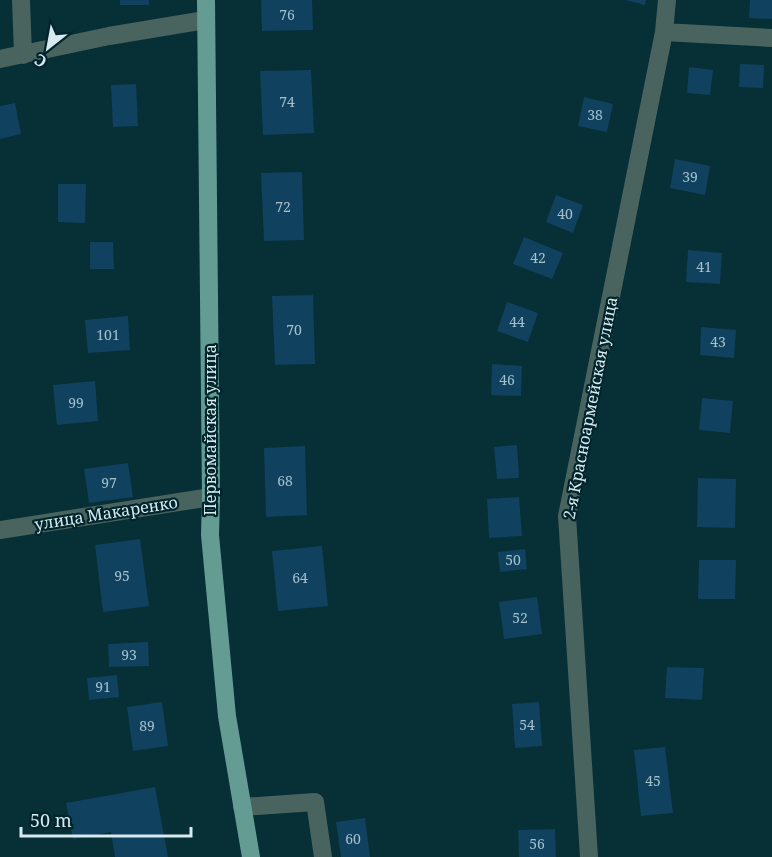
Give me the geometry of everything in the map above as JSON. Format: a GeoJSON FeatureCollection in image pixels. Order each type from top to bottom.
{"type":"FeatureCollection","features":[{"type":"Feature","properties":{"kind":"main road","name":"Первомайская улица"},"geometry":{"type":"LineString","coordinates":[[206,0],[210,535],[226,705],[251,857]]}},
{"type":"Feature","properties":{"kind":"street"},"geometry":{"type":"LineString","coordinates":[[21,0],[23,55]]}},
{"type":"Feature","properties":{"kind":"street","name":"2-я Красноармейская улица"},"geometry":{"type":"LineString","coordinates":[[589,857],[567,516],[664,32],[667,0]]}},
{"type":"Feature","properties":{"kind":"street"},"geometry":{"type":"LineString","coordinates":[[0,59],[109,36],[205,20]]}},
{"type":"Feature","properties":{"kind":"street"},"geometry":{"type":"LineString","coordinates":[[664,32],[772,38]]}},
{"type":"Feature","properties":{"kind":"street","name":"улица Макаренко"},"geometry":{"type":"LineString","coordinates":[[0,530],[211,497]]}},
{"type":"Feature","properties":{"kind":"street"},"geometry":{"type":"LineString","coordinates":[[242,807],[315,801],[322,857]]}},
{"type":"Feature","properties":{"kind":"building"},"geometry":{"type":"Polygon","coordinates":[[[120,0],[149,0],[149,5],[120,5],[120,0]]]}},
{"type":"Feature","properties":{"kind":"building"},"geometry":{"type":"Polygon","coordinates":[[[261,0],[312,0],[313,30],[262,31],[261,0]]]}},
{"type":"Feature","properties":{"kind":"building"},"geometry":{"type":"Polygon","coordinates":[[[625,0],[646,0],[645,5],[625,0]]]}},
{"type":"Feature","properties":{"kind":"building"},"geometry":{"type":"Polygon","coordinates":[[[750,0],[772,0],[772,19],[749,18],[750,0]]]}},
{"type":"Feature","properties":{"kind":"building"},"geometry":{"type":"Polygon","coordinates":[[[740,64],[764,65],[763,88],[739,87],[740,64]]]}},
{"type":"Feature","properties":{"kind":"building"},"geometry":{"type":"Polygon","coordinates":[[[689,67],[713,70],[710,95],[687,93],[689,67]]]}},
{"type":"Feature","properties":{"kind":"building"},"geometry":{"type":"Polygon","coordinates":[[[311,70],[314,133],[263,135],[260,71],[311,70]]]}},
{"type":"Feature","properties":{"kind":"building"},"geometry":{"type":"Polygon","coordinates":[[[136,84],[138,126],[113,127],[111,85],[136,84]]]}},
{"type":"Feature","properties":{"kind":"building"},"geometry":{"type":"Polygon","coordinates":[[[584,97],[613,104],[607,132],[578,126],[584,97]]]}},
{"type":"Feature","properties":{"kind":"building"},"geometry":{"type":"Polygon","coordinates":[[[15,103],[21,134],[0,139],[0,106],[15,103]]]}},
{"type":"Feature","properties":{"kind":"building"},"geometry":{"type":"Polygon","coordinates":[[[675,159],[710,166],[705,195],[670,188],[675,159]]]}},
{"type":"Feature","properties":{"kind":"building"},"geometry":{"type":"Polygon","coordinates":[[[302,172],[304,240],[264,241],[261,173],[302,172]]]}},
{"type":"Feature","properties":{"kind":"building"},"geometry":{"type":"Polygon","coordinates":[[[58,184],[86,184],[85,223],[58,222],[58,184]]]}},
{"type":"Feature","properties":{"kind":"building"},"geometry":{"type":"Polygon","coordinates":[[[556,195],[583,205],[573,233],[546,222],[556,195]]]}},
{"type":"Feature","properties":{"kind":"building"},"geometry":{"type":"Polygon","coordinates":[[[524,237],[563,253],[552,279],[513,264],[524,237]]]}},
{"type":"Feature","properties":{"kind":"building"},"geometry":{"type":"Polygon","coordinates":[[[90,242],[113,242],[114,269],[90,269],[90,242]]]}},
{"type":"Feature","properties":{"kind":"building"},"geometry":{"type":"Polygon","coordinates":[[[688,250],[722,253],[720,284],[686,282],[688,250]]]}},
{"type":"Feature","properties":{"kind":"building"},"geometry":{"type":"Polygon","coordinates":[[[313,295],[315,364],[275,365],[272,296],[313,295]]]}},
{"type":"Feature","properties":{"kind":"building"},"geometry":{"type":"Polygon","coordinates":[[[507,302],[538,313],[528,342],[497,331],[507,302]]]}},
{"type":"Feature","properties":{"kind":"building"},"geometry":{"type":"Polygon","coordinates":[[[128,316],[130,350],[88,353],[85,320],[128,316]]]}},
{"type":"Feature","properties":{"kind":"building"},"geometry":{"type":"Polygon","coordinates":[[[701,327],[736,330],[734,358],[700,355],[701,327]]]}},
{"type":"Feature","properties":{"kind":"building"},"geometry":{"type":"Polygon","coordinates":[[[492,364],[522,366],[521,396],[491,395],[492,364]]]}},
{"type":"Feature","properties":{"kind":"building"},"geometry":{"type":"Polygon","coordinates":[[[95,381],[98,421],[57,425],[53,385],[95,381]]]}},
{"type":"Feature","properties":{"kind":"building"},"geometry":{"type":"Polygon","coordinates":[[[702,398],[733,401],[730,433],[699,430],[702,398]]]}},
{"type":"Feature","properties":{"kind":"building"},"geometry":{"type":"Polygon","coordinates":[[[517,445],[519,478],[497,479],[494,447],[517,445]]]}},
{"type":"Feature","properties":{"kind":"building"},"geometry":{"type":"Polygon","coordinates":[[[305,446],[307,515],[266,517],[264,448],[305,446]]]}},
{"type":"Feature","properties":{"kind":"building"},"geometry":{"type":"Polygon","coordinates":[[[128,463],[133,497],[89,503],[84,469],[128,463]]]}},
{"type":"Feature","properties":{"kind":"building"},"geometry":{"type":"Polygon","coordinates":[[[698,478],[736,479],[735,528],[697,527],[698,478]]]}},
{"type":"Feature","properties":{"kind":"building"},"geometry":{"type":"Polygon","coordinates":[[[519,497],[522,536],[489,538],[487,499],[519,497]]]}},
{"type":"Feature","properties":{"kind":"building"},"geometry":{"type":"Polygon","coordinates":[[[140,539],[149,606],[103,612],[95,545],[140,539]]]}},
{"type":"Feature","properties":{"kind":"building"},"geometry":{"type":"Polygon","coordinates":[[[322,546],[328,606],[278,611],[272,551],[322,546]]]}},
{"type":"Feature","properties":{"kind":"building"},"geometry":{"type":"Polygon","coordinates":[[[525,549],[527,569],[500,572],[498,552],[525,549]]]}},
{"type":"Feature","properties":{"kind":"building"},"geometry":{"type":"Polygon","coordinates":[[[699,560],[736,560],[735,599],[698,599],[699,560]]]}},
{"type":"Feature","properties":{"kind":"building"},"geometry":{"type":"Polygon","coordinates":[[[537,597],[542,634],[504,639],[499,602],[537,597]]]}},
{"type":"Feature","properties":{"kind":"building"},"geometry":{"type":"Polygon","coordinates":[[[148,642],[149,666],[109,667],[108,644],[148,642]]]}},
{"type":"Feature","properties":{"kind":"building"},"geometry":{"type":"Polygon","coordinates":[[[667,667],[704,668],[702,700],[665,698],[667,667]]]}},
{"type":"Feature","properties":{"kind":"building"},"geometry":{"type":"Polygon","coordinates":[[[117,675],[119,697],[89,700],[87,678],[117,675]]]}},
{"type":"Feature","properties":{"kind":"building"},"geometry":{"type":"Polygon","coordinates":[[[162,702],[168,746],[133,751],[127,707],[162,702]]]}},
{"type":"Feature","properties":{"kind":"building"},"geometry":{"type":"Polygon","coordinates":[[[539,702],[542,746],[515,748],[512,704],[539,702]]]}},
{"type":"Feature","properties":{"kind":"building"},"geometry":{"type":"Polygon","coordinates":[[[665,747],[673,813],[641,816],[634,750],[665,747]]]}},
{"type":"Feature","properties":{"kind":"building"},"geometry":{"type":"Polygon","coordinates":[[[155,787],[168,857],[115,857],[111,832],[73,839],[66,803],[155,787]]]}},
{"type":"Feature","properties":{"kind":"building"},"geometry":{"type":"Polygon","coordinates":[[[365,818],[370,857],[341,857],[336,822],[365,818]]]}},
{"type":"Feature","properties":{"kind":"building"},"geometry":{"type":"Polygon","coordinates":[[[555,829],[556,857],[519,857],[518,830],[555,829]]]}}]}
